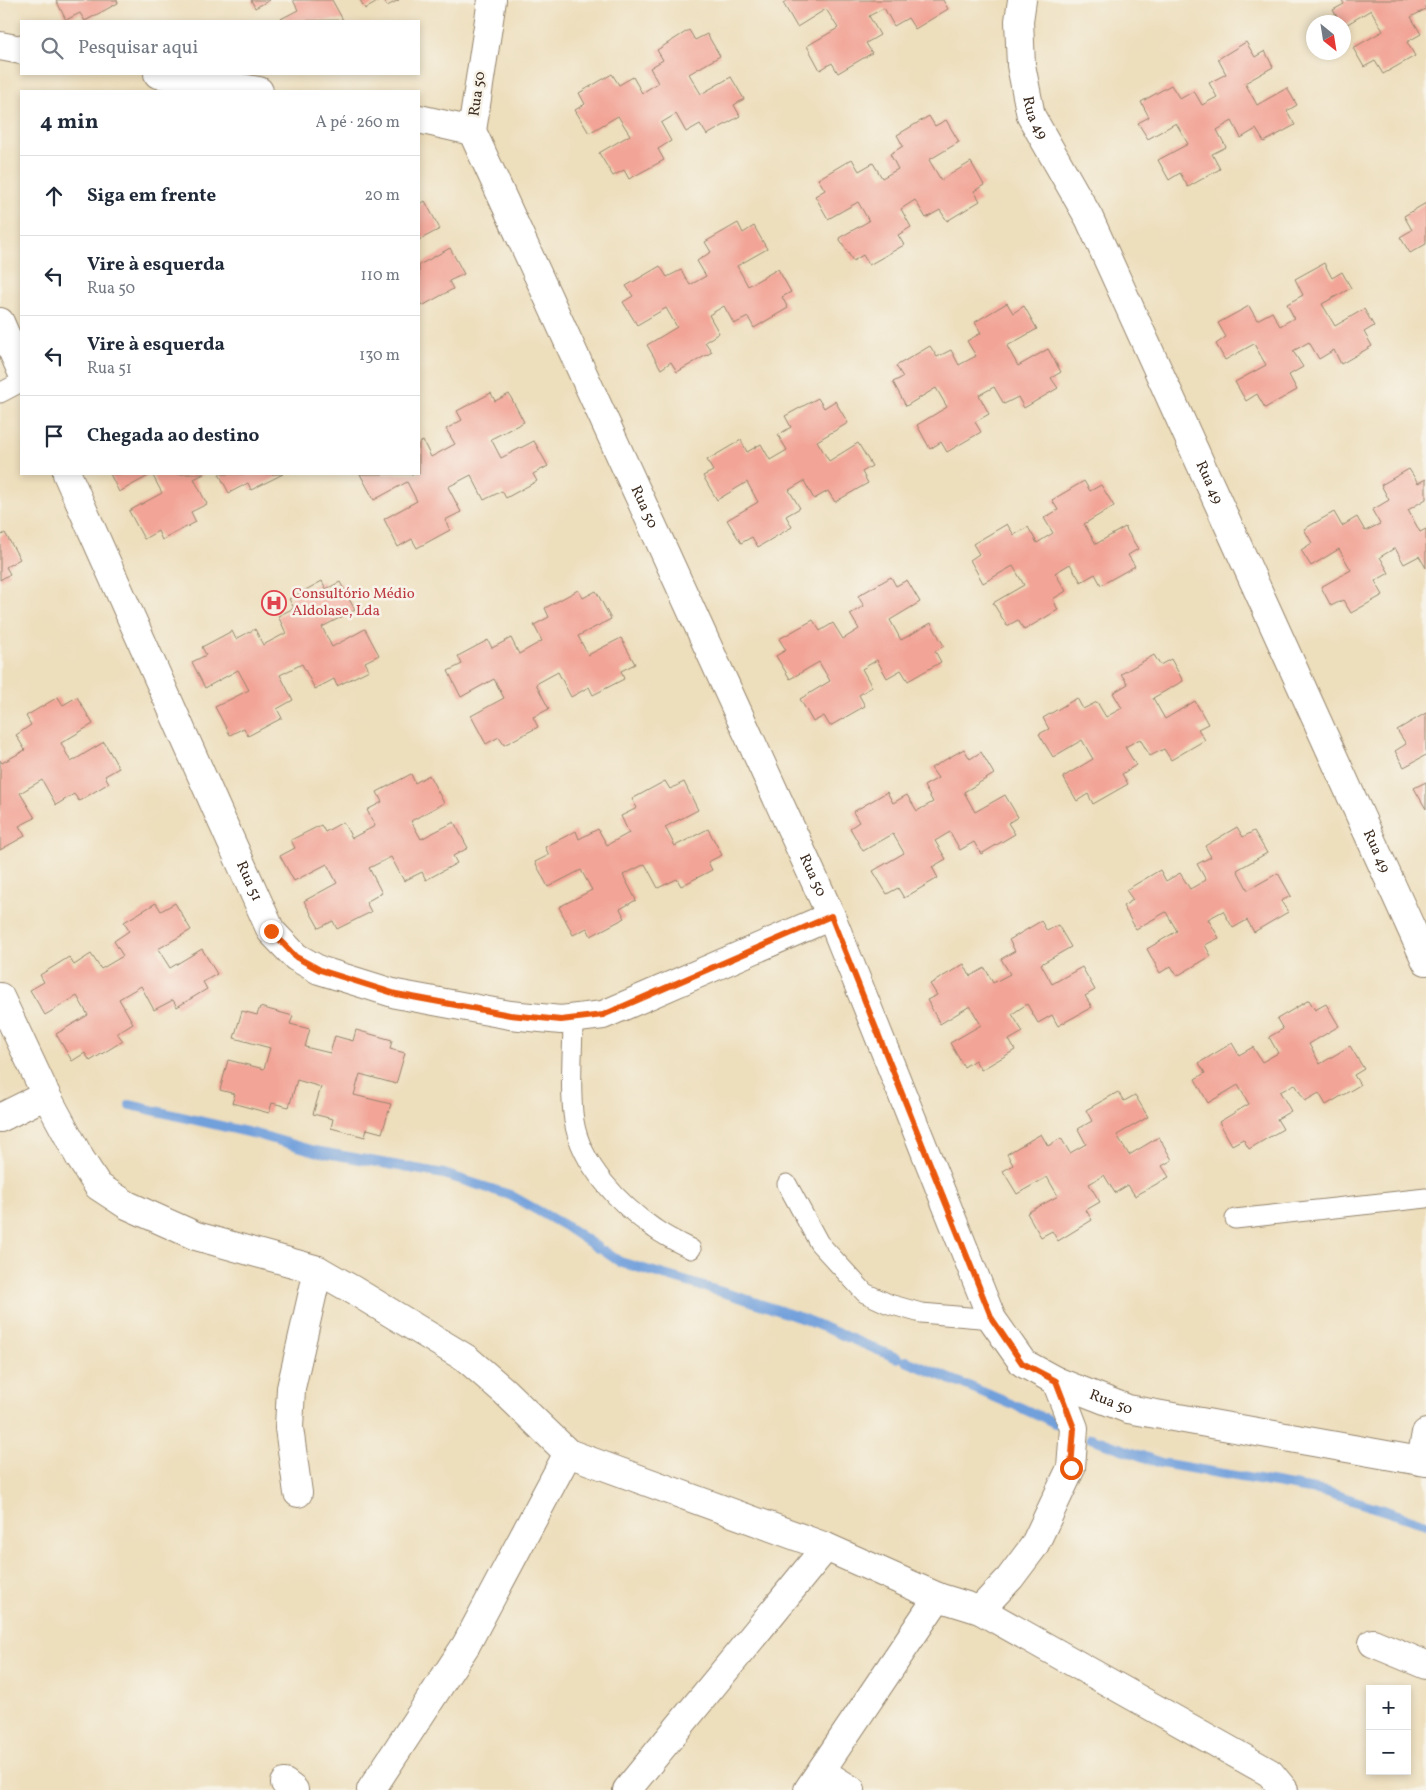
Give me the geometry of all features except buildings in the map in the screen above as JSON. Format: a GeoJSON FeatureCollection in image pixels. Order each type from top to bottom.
{"type":"FeatureCollection","features":[{"type":"Feature","properties":{"kind":"street","name":"Rua 50"},"geometry":{"type":"LineString","coordinates":[[492,0],[472,131],[831,916],[992,1319],[1022,1363],[1056,1381],[1128,1409],[1424,1461]]}},
{"type":"Feature","properties":{"kind":"street","name":"Rua 49"},"geometry":{"type":"LineString","coordinates":[[1022,0],[1019,21],[1021,65],[1031,116],[1089,218],[1426,961]]}},
{"type":"Feature","properties":{"kind":"street"},"geometry":{"type":"LineString","coordinates":[[0,46],[20,50]]}},
{"type":"Feature","properties":{"kind":"street"},"geometry":{"type":"LineString","coordinates":[[164,75],[253,90]]}},
{"type":"Feature","properties":{"kind":"street"},"geometry":{"type":"LineString","coordinates":[[420,119],[472,131]]}},
{"type":"Feature","properties":{"kind":"street"},"geometry":{"type":"LineString","coordinates":[[0,322],[20,368]]}},
{"type":"Feature","properties":{"kind":"street","name":"Rua 51"},"geometry":{"type":"LineString","coordinates":[[68,475],[271,931],[296,957],[320,970],[396,994],[510,1015],[561,1020],[603,1015],[831,916]]}},
{"type":"Feature","properties":{"kind":"street"},"geometry":{"type":"LineString","coordinates":[[0,997],[46,1095],[98,1186],[127,1205],[196,1236],[318,1270],[467,1359],[504,1391],[568,1453],[826,1547],[938,1597],[980,1610],[1271,1784]]}},
{"type":"Feature","properties":{"kind":"street"},"geometry":{"type":"LineString","coordinates":[[0,1118],[46,1095]]}},
{"type":"Feature","properties":{"kind":"street"},"geometry":{"type":"LineString","coordinates":[[298,1493],[290,1428],[291,1388],[318,1270]]}},
{"type":"Feature","properties":{"kind":"street"},"geometry":{"type":"LineString","coordinates":[[980,1610],[1010,1578],[1034,1546],[1071,1468],[1074,1428],[1056,1381]]}},
{"type":"Feature","properties":{"kind":"street"},"geometry":{"type":"LineString","coordinates":[[1424,1461],[1426,1433]]}},
{"type":"Feature","properties":{"kind":"street"},"geometry":{"type":"LineString","coordinates":[[371,1790],[466,1645],[568,1453]]}},
{"type":"Feature","properties":{"kind":"street"},"geometry":{"type":"LineString","coordinates":[[627,1790],[826,1547]]}},
{"type":"Feature","properties":{"kind":"street"},"geometry":{"type":"LineString","coordinates":[[851,1790],[815,1781],[938,1597]]}},
{"type":"Feature","properties":{"kind":"street"},"geometry":{"type":"LineString","coordinates":[[1373,1643],[1426,1665]]}},
{"type":"Feature","properties":{"kind":"lane"},"geometry":{"type":"LineString","coordinates":[[0,393],[20,383]]}},
{"type":"Feature","properties":{"kind":"lane"},"geometry":{"type":"LineString","coordinates":[[573,1019],[574,1122],[586,1156],[604,1182],[626,1205],[655,1229],[691,1249]]}},
{"type":"Feature","properties":{"kind":"lane"},"geometry":{"type":"LineString","coordinates":[[787,1184],[819,1243],[865,1293],[889,1304],[921,1313],[992,1319]]}},
{"type":"Feature","properties":{"kind":"lane"},"geometry":{"type":"LineString","coordinates":[[1235,1219],[1426,1198]]}},
{"type":"Feature","properties":{"kind":"waterway"},"geometry":{"type":"LineString","coordinates":[[130,1105],[256,1134],[315,1151],[444,1174],[510,1195],[567,1227],[598,1248]]}},
{"type":"Feature","properties":{"kind":"waterway"},"geometry":{"type":"LineString","coordinates":[[604,1251],[620,1262],[742,1298],[804,1319],[897,1358]]}},
{"type":"Feature","properties":{"kind":"waterway"},"geometry":{"type":"LineString","coordinates":[[906,1361],[960,1383]]}},
{"type":"Feature","properties":{"kind":"waterway"},"geometry":{"type":"LineString","coordinates":[[966,1385],[1011,1404]]}},
{"type":"Feature","properties":{"kind":"waterway"},"geometry":{"type":"LineString","coordinates":[[1017,1406],[1039,1416]]}},
{"type":"Feature","properties":{"kind":"waterway"},"geometry":{"type":"LineString","coordinates":[[1045,1418],[1059,1425]]}},
{"type":"Feature","properties":{"kind":"waterway"},"geometry":{"type":"LineString","coordinates":[[1091,1438],[1161,1463],[1327,1492],[1426,1524]]}},
{"type":"Feature","properties":{"kind":"place","name":"Consultório Médio Aldolase, Lda"},"geometry":{"type":"Point","coordinates":[274,603]}},
{"type":"Feature","properties":{"kind":"route"},"geometry":{"type":"LineString","coordinates":[[271,931],[296,957],[320,970],[396,994],[510,1015],[561,1020],[603,1015],[831,916],[992,1319],[1022,1363],[1056,1381],[1074,1428],[1071,1468]]}}]}
